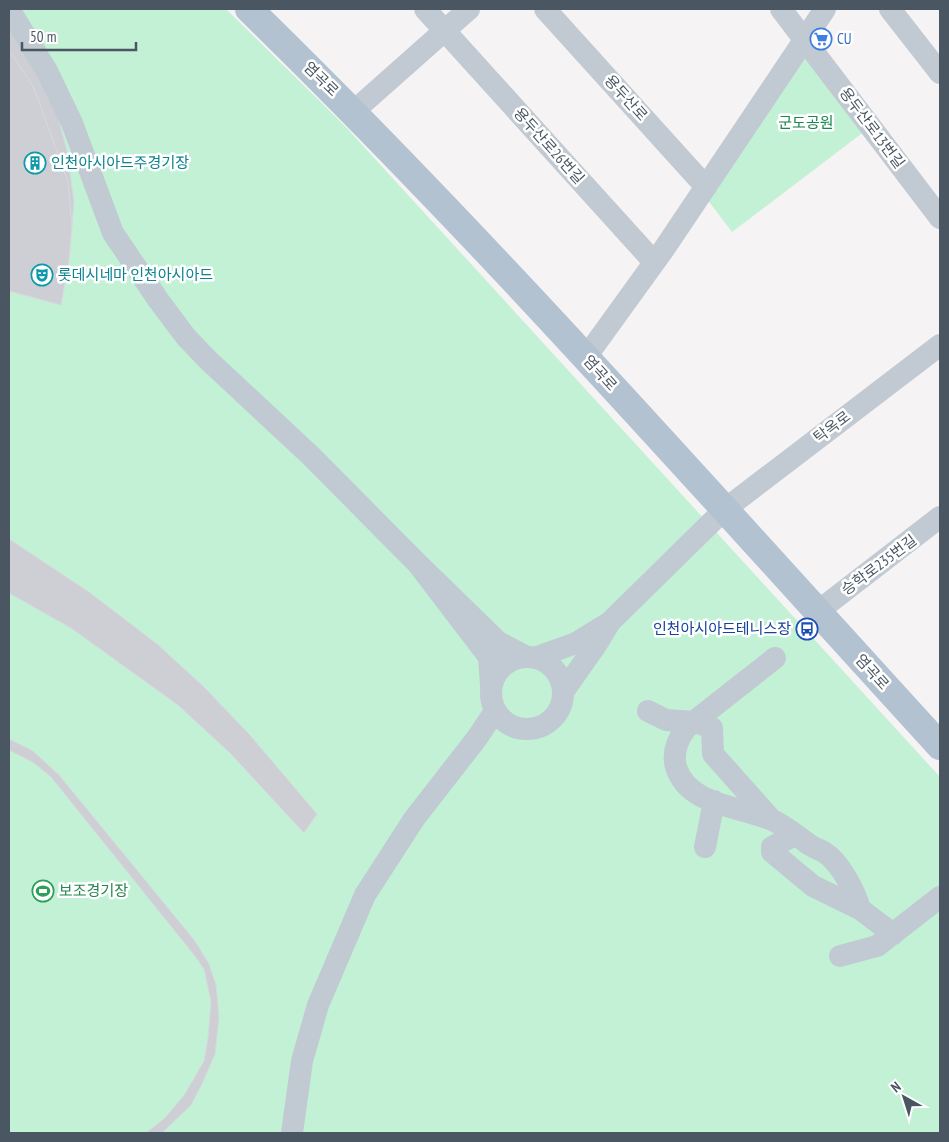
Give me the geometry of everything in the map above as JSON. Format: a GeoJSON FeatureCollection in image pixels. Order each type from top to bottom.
{"type":"FeatureCollection","features":[{"type":"Feature","properties":{"kind":"main road","name":"염곡로"},"geometry":{"type":"LineString","coordinates":[[249,9],[354,111],[586,357],[940,746]]}},
{"type":"Feature","properties":{"kind":"street"},"geometry":{"type":"LineString","coordinates":[[9,9],[47,71],[72,123],[113,233],[164,309],[186,337],[310,456],[498,642],[556,670],[561,680],[563,692]]}},
{"type":"Feature","properties":{"kind":"street","name":"용두산로26번길"},"geometry":{"type":"LineString","coordinates":[[425,9],[654,261]]}},
{"type":"Feature","properties":{"kind":"street"},"geometry":{"type":"LineString","coordinates":[[354,111],[469,9]]}},
{"type":"Feature","properties":{"kind":"street","name":"용두산로"},"geometry":{"type":"LineString","coordinates":[[545,9],[706,187]]}},
{"type":"Feature","properties":{"kind":"street","name":"용두산로13번길"},"geometry":{"type":"LineString","coordinates":[[781,9],[938,211]]}},
{"type":"Feature","properties":{"kind":"street"},"geometry":{"type":"LineString","coordinates":[[586,357],[706,187],[825,9]]}},
{"type":"Feature","properties":{"kind":"street"},"geometry":{"type":"LineString","coordinates":[[890,9],[940,72]]}},
{"type":"Feature","properties":{"kind":"street","name":"탁옥로"},"geometry":{"type":"LineString","coordinates":[[610,622],[724,510],[940,345]]}},
{"type":"Feature","properties":{"kind":"street","name":"승학로235번길"},"geometry":{"type":"LineString","coordinates":[[817,612],[940,517]]}},
{"type":"Feature","properties":{"kind":"street"},"geometry":{"type":"LineString","coordinates":[[418,564],[489,657],[490,698],[495,711],[502,720],[512,726],[524,729],[537,728],[557,714],[563,692],[610,622]]}},
{"type":"Feature","properties":{"kind":"street"},"geometry":{"type":"LineString","coordinates":[[491,685],[495,673],[514,658],[531,657],[576,643],[610,622]]}},
{"type":"Feature","properties":{"kind":"street"},"geometry":{"type":"LineString","coordinates":[[773,820],[701,796],[680,777],[675,764],[674,754],[680,736],[686,728],[775,658]]}},
{"type":"Feature","properties":{"kind":"street"},"geometry":{"type":"LineString","coordinates":[[292,1133],[302,1061],[318,1005],[365,895],[414,819],[477,738],[495,711]]}},
{"type":"Feature","properties":{"kind":"street"},"geometry":{"type":"LineString","coordinates":[[648,711],[666,720],[695,722],[712,728],[713,754],[731,777],[773,820],[814,848],[825,852],[846,877],[860,909]]}},
{"type":"Feature","properties":{"kind":"street"},"geometry":{"type":"LineString","coordinates":[[705,847],[714,801]]}},
{"type":"Feature","properties":{"kind":"street"},"geometry":{"type":"LineString","coordinates":[[795,835],[772,847],[772,852],[813,886],[860,909],[893,934]]}},
{"type":"Feature","properties":{"kind":"street"},"geometry":{"type":"LineString","coordinates":[[840,956],[877,946],[940,896]]}},
{"type":"Feature","properties":{"kind":"green space"},"geometry":{"type":"Polygon","coordinates":[[[9,9],[226,9],[344,125],[940,777],[940,1133],[9,1133],[9,9]]]}},
{"type":"Feature","properties":{"kind":"green space","name":"군도공원"},"geometry":{"type":"Polygon","coordinates":[[[808,56],[865,131],[732,232],[707,199],[788,72],[808,56]]]}},
{"type":"Feature","properties":{"kind":"building","name":"인천아시아드주경기장"},"geometry":{"type":"Polygon","coordinates":[[[9,17],[55,106],[67,151],[74,202],[69,261],[61,305],[9,291],[9,17]]]}},
{"type":"Feature","properties":{"kind":"building","name":"인천아시아드주경기장"},"geometry":{"type":"Polygon","coordinates":[[[9,50],[34,88],[68,182],[72,226],[69,261],[61,305],[9,291],[9,50]]]}},
{"type":"Feature","properties":{"kind":"building"},"geometry":{"type":"Polygon","coordinates":[[[9,539],[89,592],[157,644],[204,687],[249,734],[317,814],[304,833],[230,753],[178,705],[71,628],[9,593],[9,539]]]}},
{"type":"Feature","properties":{"kind":"building"},"geometry":{"type":"Polygon","coordinates":[[[9,739],[33,751],[59,775],[195,941],[209,964],[216,985],[219,1017],[215,1054],[191,1105],[162,1133],[146,1133],[165,1118],[185,1094],[204,1061],[211,1002],[204,969],[51,777],[34,763],[9,750],[9,739]]]}},
{"type":"Feature","properties":{"kind":"place","name":"CU"},"geometry":{"type":"Point","coordinates":[821,39]}},
{"type":"Feature","properties":{"kind":"place","name":"인천아시아드주경기장"},"geometry":{"type":"Point","coordinates":[35,163]}},
{"type":"Feature","properties":{"kind":"place","name":"롯데시네마 인천아시아드"},"geometry":{"type":"Point","coordinates":[42,275]}},
{"type":"Feature","properties":{"kind":"place","name":"인천아시아드테니스장"},"geometry":{"type":"Point","coordinates":[807,629]}},
{"type":"Feature","properties":{"kind":"place","name":"보조경기장"},"geometry":{"type":"Point","coordinates":[43,891]}}]}
